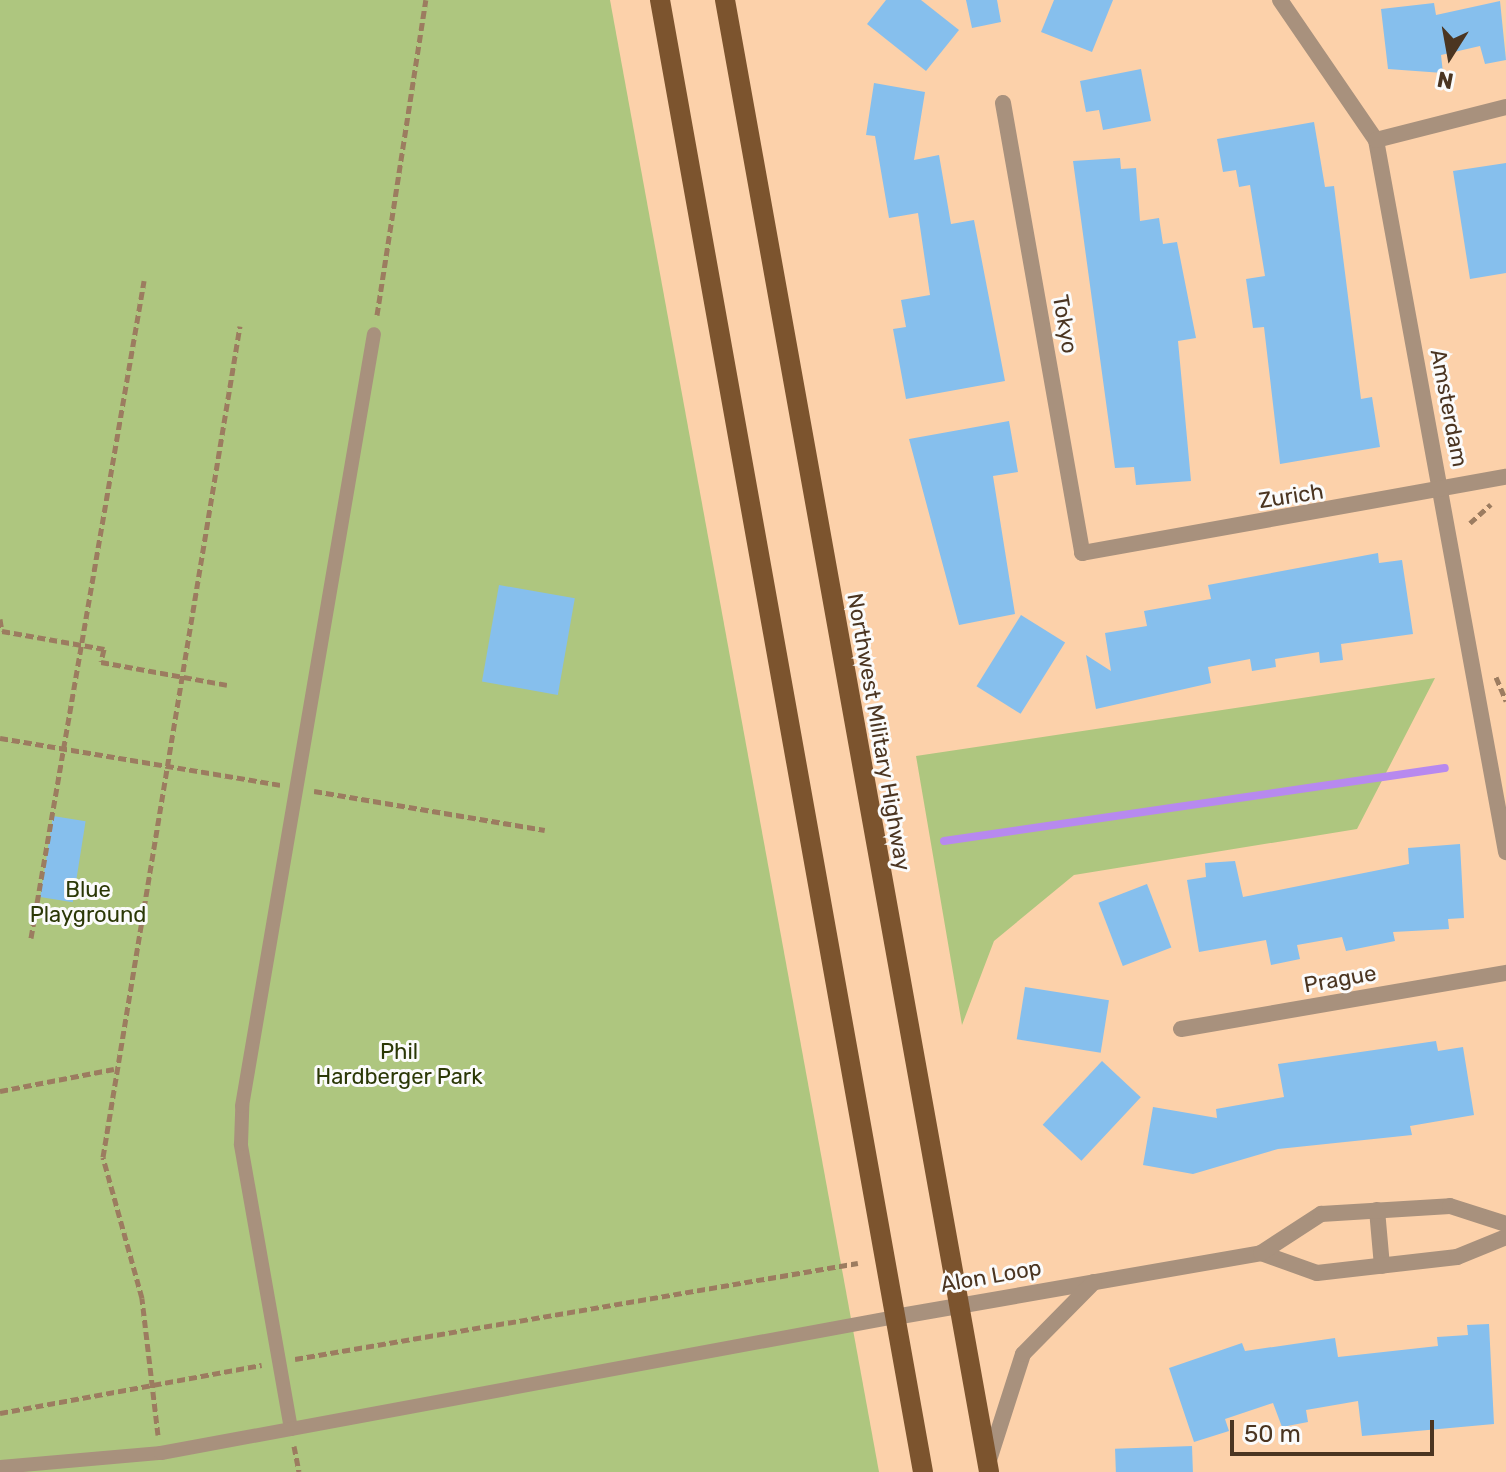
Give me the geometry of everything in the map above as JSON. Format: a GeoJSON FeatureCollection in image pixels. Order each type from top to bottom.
{"type":"FeatureCollection","features":[{"type":"Feature","properties":{"kind":"main road"},"geometry":{"type":"LineString","coordinates":[[660,0],[923,1472]]}},
{"type":"Feature","properties":{"kind":"main road","name":"Northwest Military Highway"},"geometry":{"type":"LineString","coordinates":[[725,0],[988,1469]]}},
{"type":"Feature","properties":{"kind":"street","name":"Amsterdam"},"geometry":{"type":"LineString","coordinates":[[1280,0],[1376,140],[1443,493],[1506,852]]}},
{"type":"Feature","properties":{"kind":"street","name":"Tokyo"},"geometry":{"type":"LineString","coordinates":[[1003,103],[1082,553]]}},
{"type":"Feature","properties":{"kind":"street"},"geometry":{"type":"LineString","coordinates":[[1376,140],[1506,107]]}},
{"type":"Feature","properties":{"kind":"street","name":"Zurich"},"geometry":{"type":"LineString","coordinates":[[1082,553],[1443,493],[1506,477]]}},
{"type":"Feature","properties":{"kind":"street","name":"Prague"},"geometry":{"type":"LineString","coordinates":[[1181,1029],[1506,973]]}},
{"type":"Feature","properties":{"kind":"street","name":"Alon Loop"},"geometry":{"type":"LineString","coordinates":[[895,1317],[1261,1253],[1321,1214],[1450,1206],[1506,1224]]}},
{"type":"Feature","properties":{"kind":"street"},"geometry":{"type":"LineString","coordinates":[[1377,1210],[1382,1266]]}},
{"type":"Feature","properties":{"kind":"street","name":"Alon Loop"},"geometry":{"type":"LineString","coordinates":[[1261,1253],[1317,1273],[1457,1257],[1506,1237]]}},
{"type":"Feature","properties":{"kind":"street"},"geometry":{"type":"LineString","coordinates":[[988,1469],[1023,1354],[1096,1281]]}},
{"type":"Feature","properties":{"kind":"lane"},"geometry":{"type":"LineString","coordinates":[[291,1429],[241,1144],[296,788],[374,334]]}},
{"type":"Feature","properties":{"kind":"lane"},"geometry":{"type":"LineString","coordinates":[[0,1467],[161,1453],[895,1317]]}},
{"type":"Feature","properties":{"kind":"path"},"geometry":{"type":"LineString","coordinates":[[374,334],[426,0]]}},
{"type":"Feature","properties":{"kind":"path"},"geometry":{"type":"LineString","coordinates":[[31,938],[144,281]]}},
{"type":"Feature","properties":{"kind":"path"},"geometry":{"type":"LineString","coordinates":[[161,1453],[150,1386],[142,1298],[103,1157],[114,1069],[240,326]]}},
{"type":"Feature","properties":{"kind":"path"},"geometry":{"type":"LineString","coordinates":[[1469,533],[1480,509],[1500,499]]}},
{"type":"Feature","properties":{"kind":"path"},"geometry":{"type":"LineString","coordinates":[[0,619],[2,631],[104,649],[101,662],[227,685]]}},
{"type":"Feature","properties":{"kind":"path"},"geometry":{"type":"LineString","coordinates":[[1491,660],[1504,684],[1506,701]]}},
{"type":"Feature","properties":{"kind":"path"},"geometry":{"type":"LineString","coordinates":[[0,738],[545,830]]}},
{"type":"Feature","properties":{"kind":"path"},"geometry":{"type":"LineString","coordinates":[[0,1091],[114,1069]]}},
{"type":"Feature","properties":{"kind":"path"},"geometry":{"type":"LineString","coordinates":[[0,1413],[280,1361],[858,1263]]}},
{"type":"Feature","properties":{"kind":"green space","name":"Phil Hardberger Park"},"geometry":{"type":"Polygon","coordinates":[[[0,0],[610,0],[879,1472],[0,1472],[0,0]]]}},
{"type":"Feature","properties":{"kind":"green space"},"geometry":{"type":"Polygon","coordinates":[[[1435,678],[1357,829],[1074,875],[994,941],[962,1025],[916,756],[1435,678]]]}},
{"type":"Feature","properties":{"kind":"building"},"geometry":{"type":"Polygon","coordinates":[[[886,0],[921,0],[959,30],[926,71],[867,24],[886,0]]]}},
{"type":"Feature","properties":{"kind":"building"},"geometry":{"type":"Polygon","coordinates":[[[966,0],[997,0],[1001,22],[972,28],[966,0]]]}},
{"type":"Feature","properties":{"kind":"building"},"geometry":{"type":"Polygon","coordinates":[[[1054,0],[1113,0],[1092,52],[1041,32],[1054,0]]]}},
{"type":"Feature","properties":{"kind":"building"},"geometry":{"type":"Polygon","coordinates":[[[1500,1],[1506,60],[1485,64],[1480,46],[1441,55],[1443,73],[1388,69],[1381,9],[1434,3],[1436,15],[1500,1]]]}},
{"type":"Feature","properties":{"kind":"building"},"geometry":{"type":"Polygon","coordinates":[[[1141,69],[1151,121],[1103,130],[1099,110],[1086,112],[1080,81],[1141,69]]]}},
{"type":"Feature","properties":{"kind":"building"},"geometry":{"type":"Polygon","coordinates":[[[874,83],[925,92],[914,160],[939,155],[951,224],[974,220],[1005,381],[906,399],[893,329],[906,327],[901,300],[930,295],[918,213],[889,218],[875,136],[866,135],[874,83]]]}},
{"type":"Feature","properties":{"kind":"building"},"geometry":{"type":"Polygon","coordinates":[[[1314,122],[1325,187],[1334,186],[1361,399],[1372,397],[1380,447],[1280,464],[1264,327],[1253,328],[1246,279],[1265,276],[1250,185],[1239,187],[1236,170],[1223,172],[1217,139],[1314,122]]]}},
{"type":"Feature","properties":{"kind":"building"},"geometry":{"type":"Polygon","coordinates":[[[1120,158],[1121,169],[1136,168],[1140,221],[1159,218],[1163,244],[1177,242],[1196,338],[1178,341],[1191,481],[1136,485],[1134,467],[1115,468],[1073,161],[1120,158]]]}},
{"type":"Feature","properties":{"kind":"building"},"geometry":{"type":"Polygon","coordinates":[[[1506,163],[1506,273],[1470,279],[1453,171],[1506,163]]]}},
{"type":"Feature","properties":{"kind":"building"},"geometry":{"type":"Polygon","coordinates":[[[1009,421],[1018,472],[993,476],[1015,614],[959,625],[909,439],[1009,421]]]}},
{"type":"Feature","properties":{"kind":"building"},"geometry":{"type":"Polygon","coordinates":[[[1378,553],[1379,563],[1402,560],[1413,634],[1341,644],[1343,660],[1320,663],[1319,652],[1275,659],[1276,667],[1252,671],[1250,659],[1208,667],[1211,683],[1096,709],[1086,655],[1111,671],[1105,633],[1147,626],[1144,611],[1211,599],[1208,585],[1378,553]]]}},
{"type":"Feature","properties":{"kind":"building"},"geometry":{"type":"Polygon","coordinates":[[[499,585],[575,598],[558,695],[482,682],[499,585]]]}},
{"type":"Feature","properties":{"kind":"building"},"geometry":{"type":"Polygon","coordinates":[[[1021,615],[1065,643],[1021,714],[976,686],[1021,615]]]}},
{"type":"Feature","properties":{"kind":"building"},"geometry":{"type":"Polygon","coordinates":[[[53,816],[86,821],[73,902],[40,897],[53,816]]]}},
{"type":"Feature","properties":{"kind":"building"},"geometry":{"type":"Polygon","coordinates":[[[1460,844],[1464,918],[1448,919],[1449,929],[1393,932],[1395,941],[1346,951],[1342,937],[1297,945],[1300,959],[1271,965],[1266,940],[1199,952],[1187,880],[1206,877],[1205,863],[1235,861],[1243,897],[1409,864],[1408,848],[1460,844]]]}},
{"type":"Feature","properties":{"kind":"building"},"geometry":{"type":"Polygon","coordinates":[[[1147,884],[1171,947],[1123,966],[1098,903],[1147,884]]]}},
{"type":"Feature","properties":{"kind":"building"},"geometry":{"type":"Polygon","coordinates":[[[1025,987],[1109,1000],[1101,1053],[1017,1039],[1025,987]]]}},
{"type":"Feature","properties":{"kind":"building"},"geometry":{"type":"Polygon","coordinates":[[[1436,1041],[1438,1051],[1463,1047],[1474,1115],[1410,1126],[1412,1135],[1278,1149],[1193,1174],[1143,1165],[1153,1107],[1217,1118],[1216,1109],[1284,1097],[1278,1064],[1436,1041]]]}},
{"type":"Feature","properties":{"kind":"building"},"geometry":{"type":"Polygon","coordinates":[[[1102,1061],[1141,1097],[1081,1161],[1043,1125],[1102,1061]]]}},
{"type":"Feature","properties":{"kind":"building"},"geometry":{"type":"Polygon","coordinates":[[[1489,1324],[1494,1424],[1362,1436],[1358,1401],[1306,1410],[1308,1422],[1282,1427],[1273,1403],[1225,1419],[1229,1431],[1194,1442],[1169,1368],[1242,1343],[1245,1351],[1335,1338],[1338,1357],[1438,1346],[1437,1337],[1468,1335],[1467,1325],[1489,1324]]]}},
{"type":"Feature","properties":{"kind":"building"},"geometry":{"type":"Polygon","coordinates":[[[1192,1446],[1193,1472],[1116,1472],[1115,1449],[1192,1446]]]}},
{"type":"Feature","properties":{"kind":"waterway"},"geometry":{"type":"LineString","coordinates":[[944,841],[1445,768]]}},
{"type":"Feature","properties":{"kind":"park label","name":"Blue Playground"},"geometry":{"type":"Point","coordinates":[88,902]}}]}
